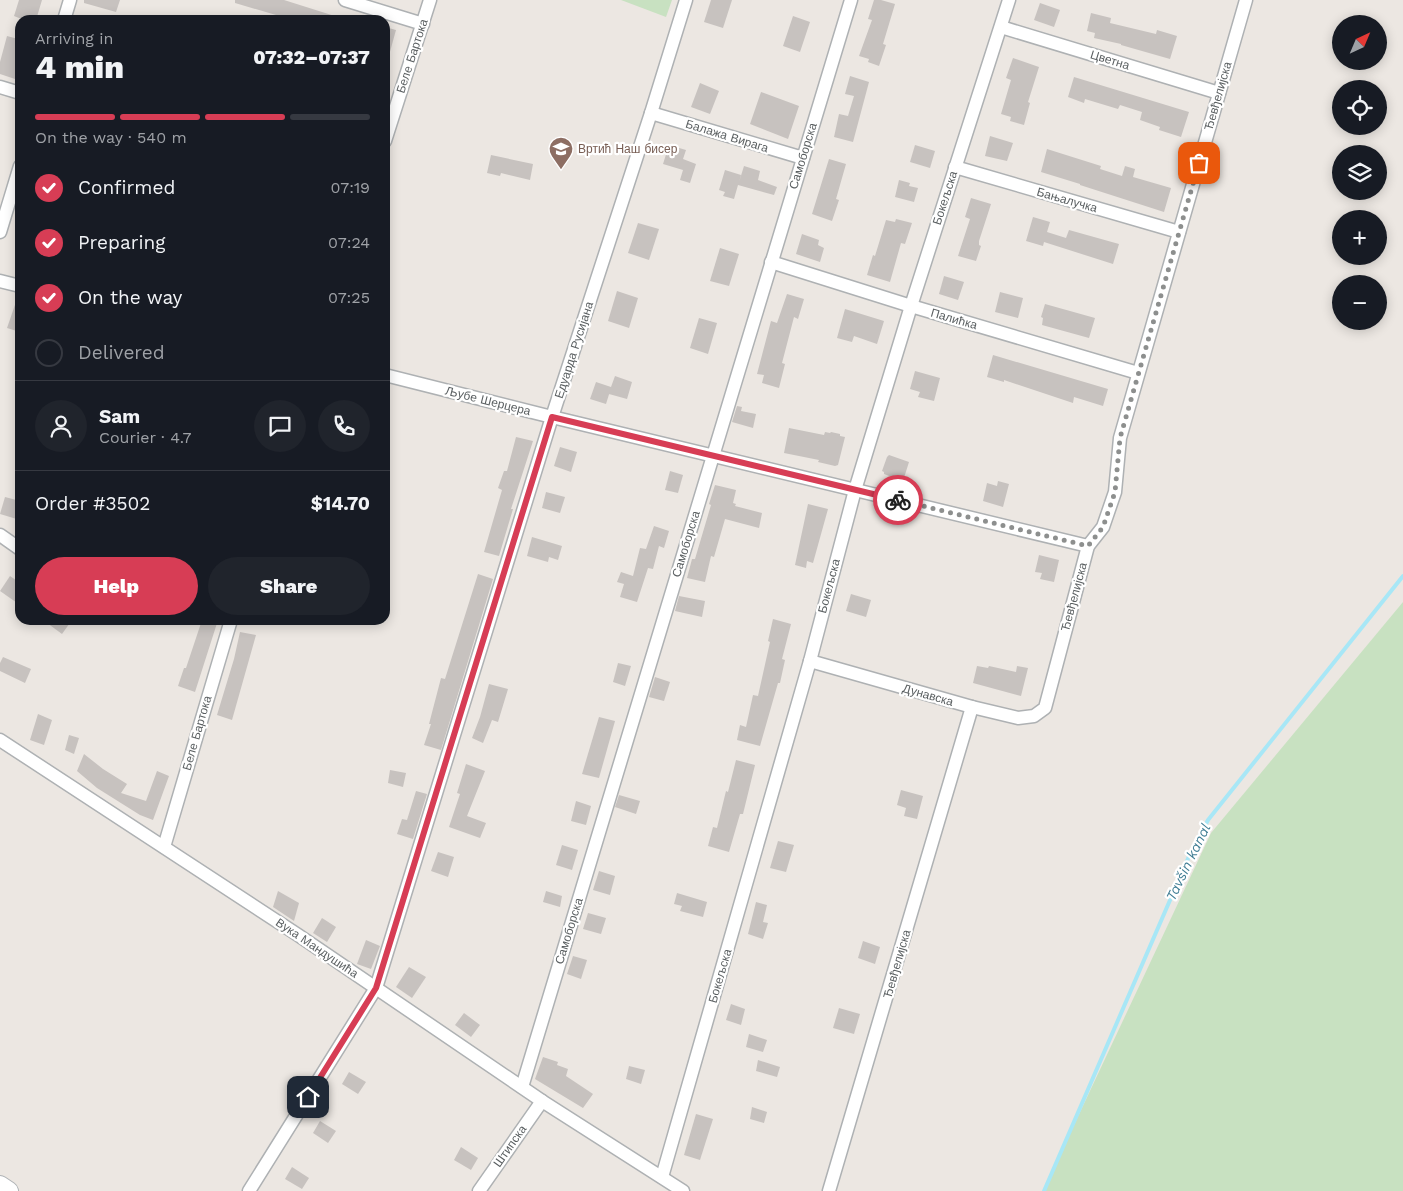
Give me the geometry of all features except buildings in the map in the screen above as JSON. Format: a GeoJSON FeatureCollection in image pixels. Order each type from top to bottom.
{"type":"FeatureCollection","features":[{"type":"Feature","properties":{"kind":"main road"},"geometry":{"type":"LineString","coordinates":[[0,1185],[8,1191]]}},
{"type":"Feature","properties":{"kind":"street"},"geometry":{"type":"LineString","coordinates":[[66,15],[70,0]]}},
{"type":"Feature","properties":{"kind":"street"},"geometry":{"type":"LineString","coordinates":[[345,0],[422,24]]}},
{"type":"Feature","properties":{"kind":"street","name":"Беле Бартока"},"geometry":{"type":"LineString","coordinates":[[390,124],[430,0]]}},
{"type":"Feature","properties":{"kind":"street","name":"Едуарда Русијана"},"geometry":{"type":"LineString","coordinates":[[249,1191],[376,988],[552,417],[652,113],[686,0]]}},
{"type":"Feature","properties":{"kind":"street","name":"Самоборска"},"geometry":{"type":"LineString","coordinates":[[522,1087],[850,0]]}},
{"type":"Feature","properties":{"kind":"street","name":"Бокељска"},"geometry":{"type":"LineString","coordinates":[[662,1177],[810,661],[855,490],[911,306],[1010,0]]}},
{"type":"Feature","properties":{"kind":"street","name":"Ђевђелијска"},"geometry":{"type":"LineString","coordinates":[[1045,708],[1088,546],[1103,527],[1115,492],[1120,438],[1246,0]]}},
{"type":"Feature","properties":{"kind":"street","name":"Цветна"},"geometry":{"type":"LineString","coordinates":[[1001,27],[1219,93]]}},
{"type":"Feature","properties":{"kind":"street"},"geometry":{"type":"LineString","coordinates":[[0,87],[15,91]]}},
{"type":"Feature","properties":{"kind":"street","name":"Балажа Вирага"},"geometry":{"type":"LineString","coordinates":[[652,113],[803,158]]}},
{"type":"Feature","properties":{"kind":"street","name":"Бањалучка"},"geometry":{"type":"LineString","coordinates":[[955,167],[1179,232]]}},
{"type":"Feature","properties":{"kind":"street"},"geometry":{"type":"LineString","coordinates":[[0,232],[15,182]]}},
{"type":"Feature","properties":{"kind":"street","name":"Палићка"},"geometry":{"type":"LineString","coordinates":[[771,262],[911,306],[1138,373]]}},
{"type":"Feature","properties":{"kind":"street"},"geometry":{"type":"LineString","coordinates":[[0,281],[15,285]]}},
{"type":"Feature","properties":{"kind":"street","name":"Љубе Шерцера"},"geometry":{"type":"LineString","coordinates":[[390,376],[1088,546]]}},
{"type":"Feature","properties":{"kind":"street"},"geometry":{"type":"LineString","coordinates":[[0,535],[15,546]]}},
{"type":"Feature","properties":{"kind":"street","name":"Беле Бартока"},"geometry":{"type":"LineString","coordinates":[[164,847],[230,625]]}},
{"type":"Feature","properties":{"kind":"street","name":"Дунавска"},"geometry":{"type":"LineString","coordinates":[[810,661],[972,708],[1018,718],[1034,716],[1045,708]]}},
{"type":"Feature","properties":{"kind":"street","name":"Ђевђелијска"},"geometry":{"type":"LineString","coordinates":[[830,1191],[972,708]]}},
{"type":"Feature","properties":{"kind":"street","name":"Вука Мандушића"},"geometry":{"type":"LineString","coordinates":[[0,740],[376,988],[542,1101],[683,1191]]}},
{"type":"Feature","properties":{"kind":"street","name":"Штипска"},"geometry":{"type":"LineString","coordinates":[[479,1191],[542,1101]]}},
{"type":"Feature","properties":{"kind":"green space"},"geometry":{"type":"Polygon","coordinates":[[[621,0],[672,0],[666,17],[621,0]]]}},
{"type":"Feature","properties":{"kind":"green space"},"geometry":{"type":"Polygon","coordinates":[[[1403,602],[1403,1191],[1043,1191],[1211,833],[1403,602]]]}},
{"type":"Feature","properties":{"kind":"waterway","name":"Tavšin kanal"},"geometry":{"type":"LineString","coordinates":[[1044,1191],[1190,854],[1208,820],[1403,576]]}},
{"type":"Feature","properties":{"kind":"way so far"},"geometry":{"type":"LineString","coordinates":[[898,500],[1088,546],[1103,527],[1115,492],[1120,438],[1199,163]]}},
{"type":"Feature","properties":{"kind":"place","name":"Вртић Наш бисер"},"geometry":{"type":"Point","coordinates":[561,170]}},
{"type":"Feature","properties":{"kind":"route"},"geometry":{"type":"LineString","coordinates":[[308,1097],[376,988],[552,417],[898,500]]}}]}
